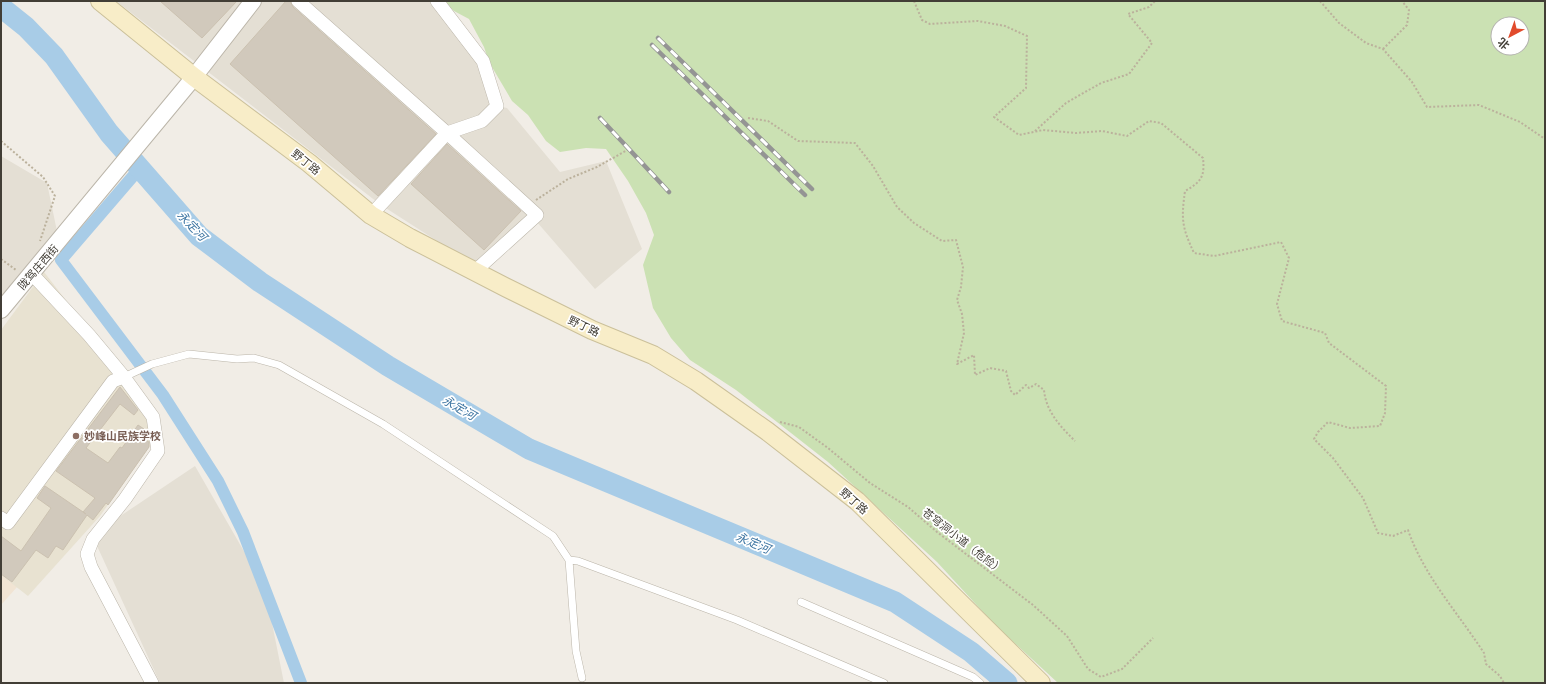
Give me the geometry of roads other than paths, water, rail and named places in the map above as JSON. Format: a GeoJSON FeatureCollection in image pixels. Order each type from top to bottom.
{"type":"FeatureCollection","features":[{"type":"Feature","properties":{"kind":"main road","name":"野丁路"},"geometry":{"type":"LineString","coordinates":[[107,3],[192,80],[309,163],[371,215],[474,272],[592,330],[653,355],[696,381],[767,431],[857,501],[1041,683]]}},
{"type":"Feature","properties":{"kind":"street","name":"陇驾庄西街"},"geometry":{"type":"LineString","coordinates":[[1,310],[192,80],[253,1]]}},
{"type":"Feature","properties":{"kind":"street"},"geometry":{"type":"LineString","coordinates":[[298,1],[447,132],[537,215],[474,272]]}},
{"type":"Feature","properties":{"kind":"street"},"geometry":{"type":"LineString","coordinates":[[371,215],[447,132],[482,121],[497,106],[483,61],[437,1]]}},
{"type":"Feature","properties":{"kind":"street"},"geometry":{"type":"LineString","coordinates":[[29,276],[130,375],[153,417],[158,451],[125,499],[94,539],[87,554],[91,567],[152,683]]}},
{"type":"Feature","properties":{"kind":"street"},"geometry":{"type":"LineString","coordinates":[[1,518],[8,523],[113,381],[130,375]]}},
{"type":"Feature","properties":{"kind":"lane"},"geometry":{"type":"LineString","coordinates":[[130,375],[152,364],[189,354],[237,360],[254,358],[279,364],[383,424],[553,536],[569,560],[576,651],[582,678]]}},
{"type":"Feature","properties":{"kind":"lane"},"geometry":{"type":"LineString","coordinates":[[569,560],[578,561],[737,620],[884,683]]}},
{"type":"Feature","properties":{"kind":"lane"},"geometry":{"type":"LineString","coordinates":[[802,602],[973,677],[980,683]]}},
{"type":"Feature","properties":{"kind":"waterway","name":"永定河"},"geometry":{"type":"LineString","coordinates":[[1,7],[26,27],[54,56],[109,133],[199,236],[260,282],[388,366],[529,449],[895,602],[971,652],[1007,683]]}},
{"type":"Feature","properties":{"kind":"waterway"},"geometry":{"type":"LineString","coordinates":[[140,168],[61,260],[163,395],[218,481],[243,532],[301,683]]}},
{"type":"Feature","properties":{"kind":"railway"},"geometry":{"type":"LineString","coordinates":[[658,38],[812,189]]}},
{"type":"Feature","properties":{"kind":"railway"},"geometry":{"type":"LineString","coordinates":[[652,45],[805,195]]}},
{"type":"Feature","properties":{"kind":"railway"},"geometry":{"type":"LineString","coordinates":[[600,118],[669,192]]}},
{"type":"Feature","properties":{"kind":"place","name":"妙峰山民族学校"},"geometry":{"type":"Point","coordinates":[76,436]}}]}
